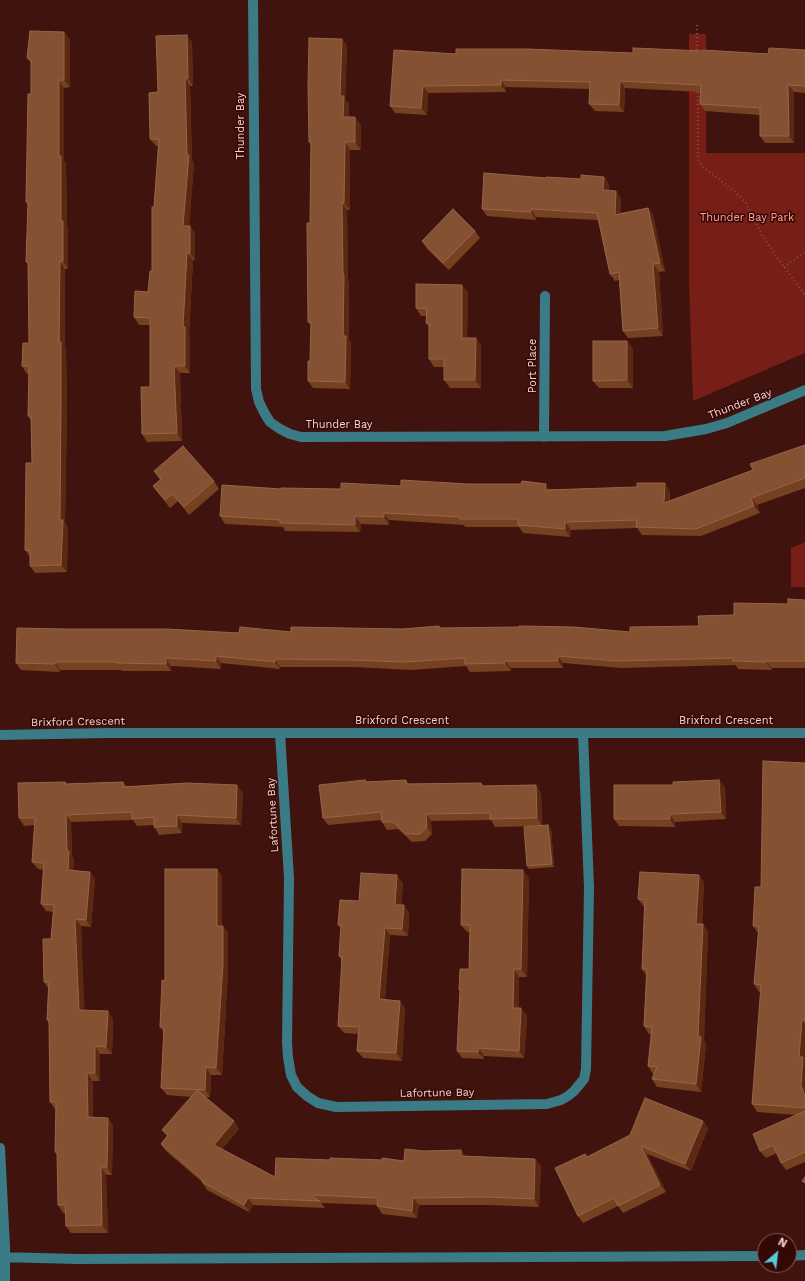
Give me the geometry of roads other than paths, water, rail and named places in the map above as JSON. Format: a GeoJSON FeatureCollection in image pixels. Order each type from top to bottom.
{"type":"FeatureCollection","features":[{"type":"Feature","properties":{"kind":"street","name":"Thunder Bay"},"geometry":{"type":"LineString","coordinates":[[253,0],[255,371],[256,389],[259,402],[270,422],[290,434],[301,437],[665,436],[687,433],[727,423],[805,390]]}},
{"type":"Feature","properties":{"kind":"street","name":"Port Place"},"geometry":{"type":"LineString","coordinates":[[544,436],[545,296]]}},
{"type":"Feature","properties":{"kind":"street","name":"Brixford Crescent"},"geometry":{"type":"LineString","coordinates":[[0,735],[107,733],[805,733]]}},
{"type":"Feature","properties":{"kind":"street","name":"Lafortune Bay"},"geometry":{"type":"LineString","coordinates":[[280,733],[289,878],[288,1057],[291,1075],[297,1086],[307,1096],[318,1103],[336,1107],[548,1104],[568,1096],[584,1079],[586,1069],[589,888],[583,733]]}},
{"type":"Feature","properties":{"kind":"street"},"geometry":{"type":"LineString","coordinates":[[0,1148],[5,1281]]}},
{"type":"Feature","properties":{"kind":"street"},"geometry":{"type":"LineString","coordinates":[[3,1257],[77,1259],[757,1256]]}},
{"type":"Feature","properties":{"kind":"park label","name":"Thunder Bay Park"},"geometry":{"type":"Point","coordinates":[747,218]}}]}
